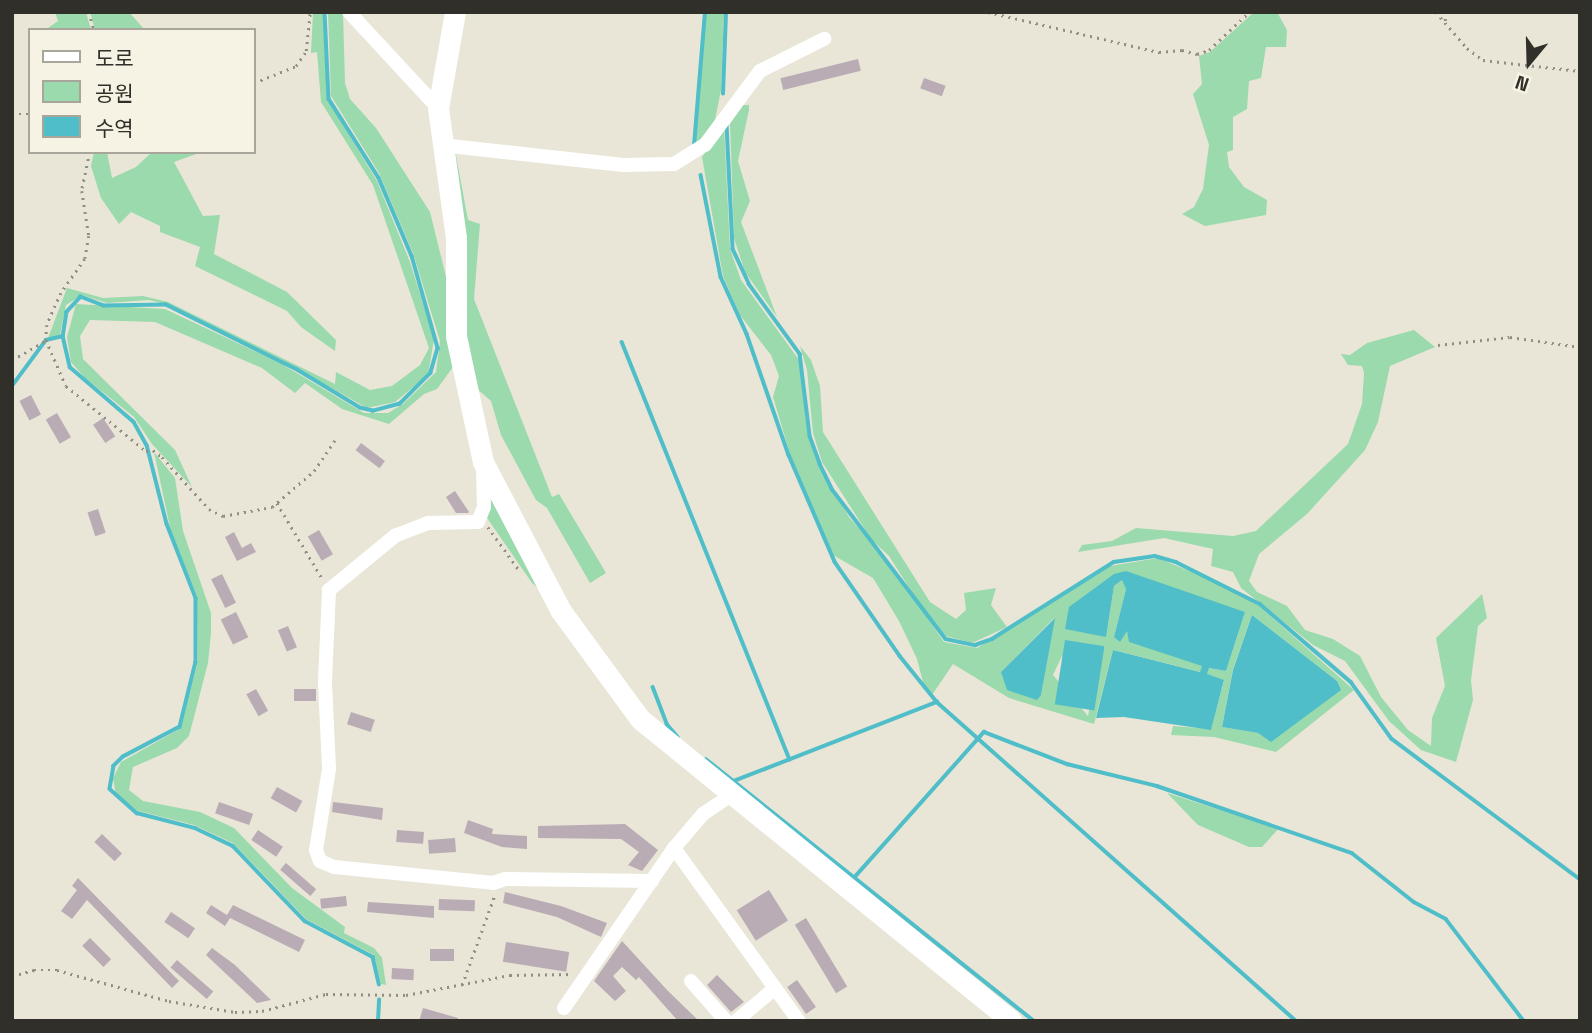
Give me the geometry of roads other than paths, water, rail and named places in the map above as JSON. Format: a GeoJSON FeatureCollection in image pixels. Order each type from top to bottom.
{"type":"FeatureCollection","features":[{"type":"Feature","properties":{"kind":"street"},"geometry":{"type":"LineString","coordinates":[[349,12],[438,108]]}},
{"type":"Feature","properties":{"kind":"street"},"geometry":{"type":"LineString","coordinates":[[455,12],[438,108],[441,145],[456,238],[456,336],[482,462],[484,507],[478,522],[428,523],[396,535],[329,590],[325,683],[329,769],[316,850],[320,862],[334,867],[498,881],[652,881]]}},
{"type":"Feature","properties":{"kind":"street"},"geometry":{"type":"LineString","coordinates":[[441,145],[623,165],[674,164],[705,145],[760,71],[824,39]]}},
{"type":"Feature","properties":{"kind":"street"},"geometry":{"type":"LineString","coordinates":[[482,462],[561,611],[627,705],[731,795],[1011,1021]]}},
{"type":"Feature","properties":{"kind":"street"},"geometry":{"type":"LineString","coordinates":[[564,1009],[674,848],[703,814],[731,795]]}},
{"type":"Feature","properties":{"kind":"street"},"geometry":{"type":"LineString","coordinates":[[674,848],[799,1021]]}},
{"type":"Feature","properties":{"kind":"street"},"geometry":{"type":"LineString","coordinates":[[691,981],[726,1021]]}},
{"type":"Feature","properties":{"kind":"street"},"geometry":{"type":"LineString","coordinates":[[736,1021],[775,988]]}},
{"type":"Feature","properties":{"kind":"water"},"geometry":{"type":"Polygon","coordinates":[[[1126,571],[1245,612],[1226,671],[1209,668],[1207,674],[1224,680],[1211,730],[1124,717],[1096,718],[1113,650],[1200,672],[1202,666],[1129,642],[1127,631],[1120,642],[1114,637],[1126,589],[1122,580],[1114,586],[1106,637],[1065,629],[1069,607],[1114,574],[1126,571]]]}},
{"type":"Feature","properties":{"kind":"water"},"geometry":{"type":"Polygon","coordinates":[[[1252,615],[1337,681],[1341,690],[1271,742],[1258,733],[1222,727],[1233,670],[1252,615]]]}},
{"type":"Feature","properties":{"kind":"water"},"geometry":{"type":"Polygon","coordinates":[[[1055,618],[1041,695],[1037,700],[1007,690],[1001,672],[1055,618]]]}},
{"type":"Feature","properties":{"kind":"water"},"geometry":{"type":"Polygon","coordinates":[[[1065,640],[1105,646],[1094,710],[1055,704],[1065,640]]]}},
{"type":"Feature","properties":{"kind":"waterway"},"geometry":{"type":"LineString","coordinates":[[325,12],[329,99],[379,178],[412,256],[438,348],[431,373],[400,404],[373,411],[360,408],[297,370],[166,305],[104,306],[81,297],[67,312],[63,336],[70,367],[134,422],[147,445],[167,524],[196,598],[196,662],[180,727],[123,757],[114,766],[110,789],[137,813],[195,828],[233,846],[305,921],[373,957],[379,984]]}},
{"type":"Feature","properties":{"kind":"waterway"},"geometry":{"type":"LineString","coordinates":[[694,146],[705,12]]}},
{"type":"Feature","properties":{"kind":"waterway"},"geometry":{"type":"LineString","coordinates":[[723,94],[726,12]]}},
{"type":"Feature","properties":{"kind":"waterway"},"geometry":{"type":"LineString","coordinates":[[727,125],[733,249],[749,284],[800,354],[810,436],[820,464],[832,489],[946,639],[975,645],[992,639],[1114,562],[1155,556],[1176,562],[1260,604],[1351,682],[1392,739],[1580,879]]}},
{"type":"Feature","properties":{"kind":"waterway"},"geometry":{"type":"LineString","coordinates":[[701,175],[721,277],[747,334],[789,455],[835,562],[900,656],[937,702],[1296,1021]]}},
{"type":"Feature","properties":{"kind":"waterway"},"geometry":{"type":"LineString","coordinates":[[12,386],[46,340],[63,336]]}},
{"type":"Feature","properties":{"kind":"waterway"},"geometry":{"type":"LineString","coordinates":[[622,342],[790,759]]}},
{"type":"Feature","properties":{"kind":"waterway"},"geometry":{"type":"LineString","coordinates":[[653,687],[667,724],[678,737]]}},
{"type":"Feature","properties":{"kind":"waterway"},"geometry":{"type":"LineString","coordinates":[[734,781],[937,702]]}},
{"type":"Feature","properties":{"kind":"waterway"},"geometry":{"type":"LineString","coordinates":[[853,879],[984,732],[1067,764],[1157,786],[1352,853],[1414,902],[1446,919],[1524,1021]]}},
{"type":"Feature","properties":{"kind":"waterway"},"geometry":{"type":"LineString","coordinates":[[706,759],[1034,1021]]}},
{"type":"Feature","properties":{"kind":"waterway"},"geometry":{"type":"LineString","coordinates":[[378,1021],[379,1000]]}}]}
